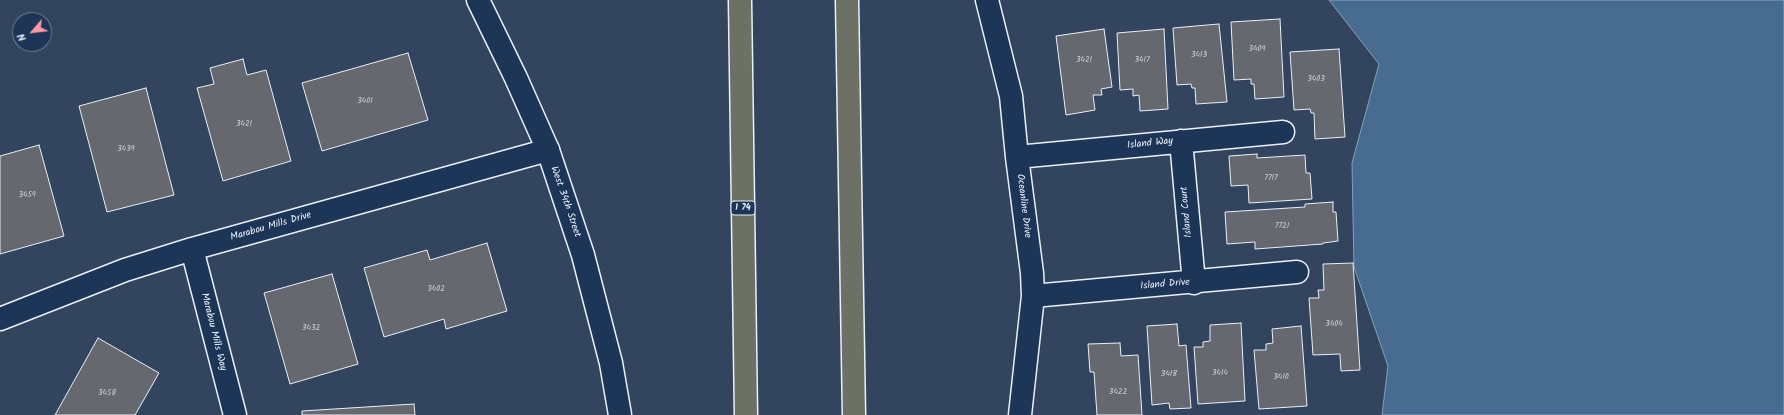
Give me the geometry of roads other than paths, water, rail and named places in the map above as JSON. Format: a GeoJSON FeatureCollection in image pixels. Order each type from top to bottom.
{"type":"FeatureCollection","features":[{"type":"Feature","properties":{"kind":"highway","name":"I 74"},"geometry":{"type":"LineString","coordinates":[[740,0],[746,415]]}},
{"type":"Feature","properties":{"kind":"highway"},"geometry":{"type":"LineString","coordinates":[[848,0],[854,415]]}},
{"type":"Feature","properties":{"kind":"street","name":"West 34th Street"},"geometry":{"type":"LineString","coordinates":[[478,0],[516,78],[548,150],[583,255],[611,363],[620,415]]}},
{"type":"Feature","properties":{"kind":"street","name":"Oceanline Drive"},"geometry":{"type":"LineString","coordinates":[[986,0],[1011,96],[1017,157],[1032,273],[1032,296],[1020,415]]}},
{"type":"Feature","properties":{"kind":"street","name":"Island Way"},"geometry":{"type":"LineString","coordinates":[[1017,157],[1283,132]]}},
{"type":"Feature","properties":{"kind":"street","name":"Island Court"},"geometry":{"type":"LineString","coordinates":[[1181,141],[1194,283]]}},
{"type":"Feature","properties":{"kind":"street","name":"Marabou Mills Drive"},"geometry":{"type":"LineString","coordinates":[[0,319],[125,270],[192,249],[548,150]]}},
{"type":"Feature","properties":{"kind":"street","name":"Marabou Mills Way"},"geometry":{"type":"LineString","coordinates":[[192,249],[234,415]]}},
{"type":"Feature","properties":{"kind":"street","name":"Island Drive"},"geometry":{"type":"LineString","coordinates":[[1032,296],[1194,283],[1297,272]]}},
{"type":"Feature","properties":{"kind":"water"},"geometry":{"type":"Polygon","coordinates":[[[1329,0],[1784,0],[1784,415],[1382,415],[1388,366],[1354,267],[1352,163],[1379,64],[1329,0]]]}}]}
